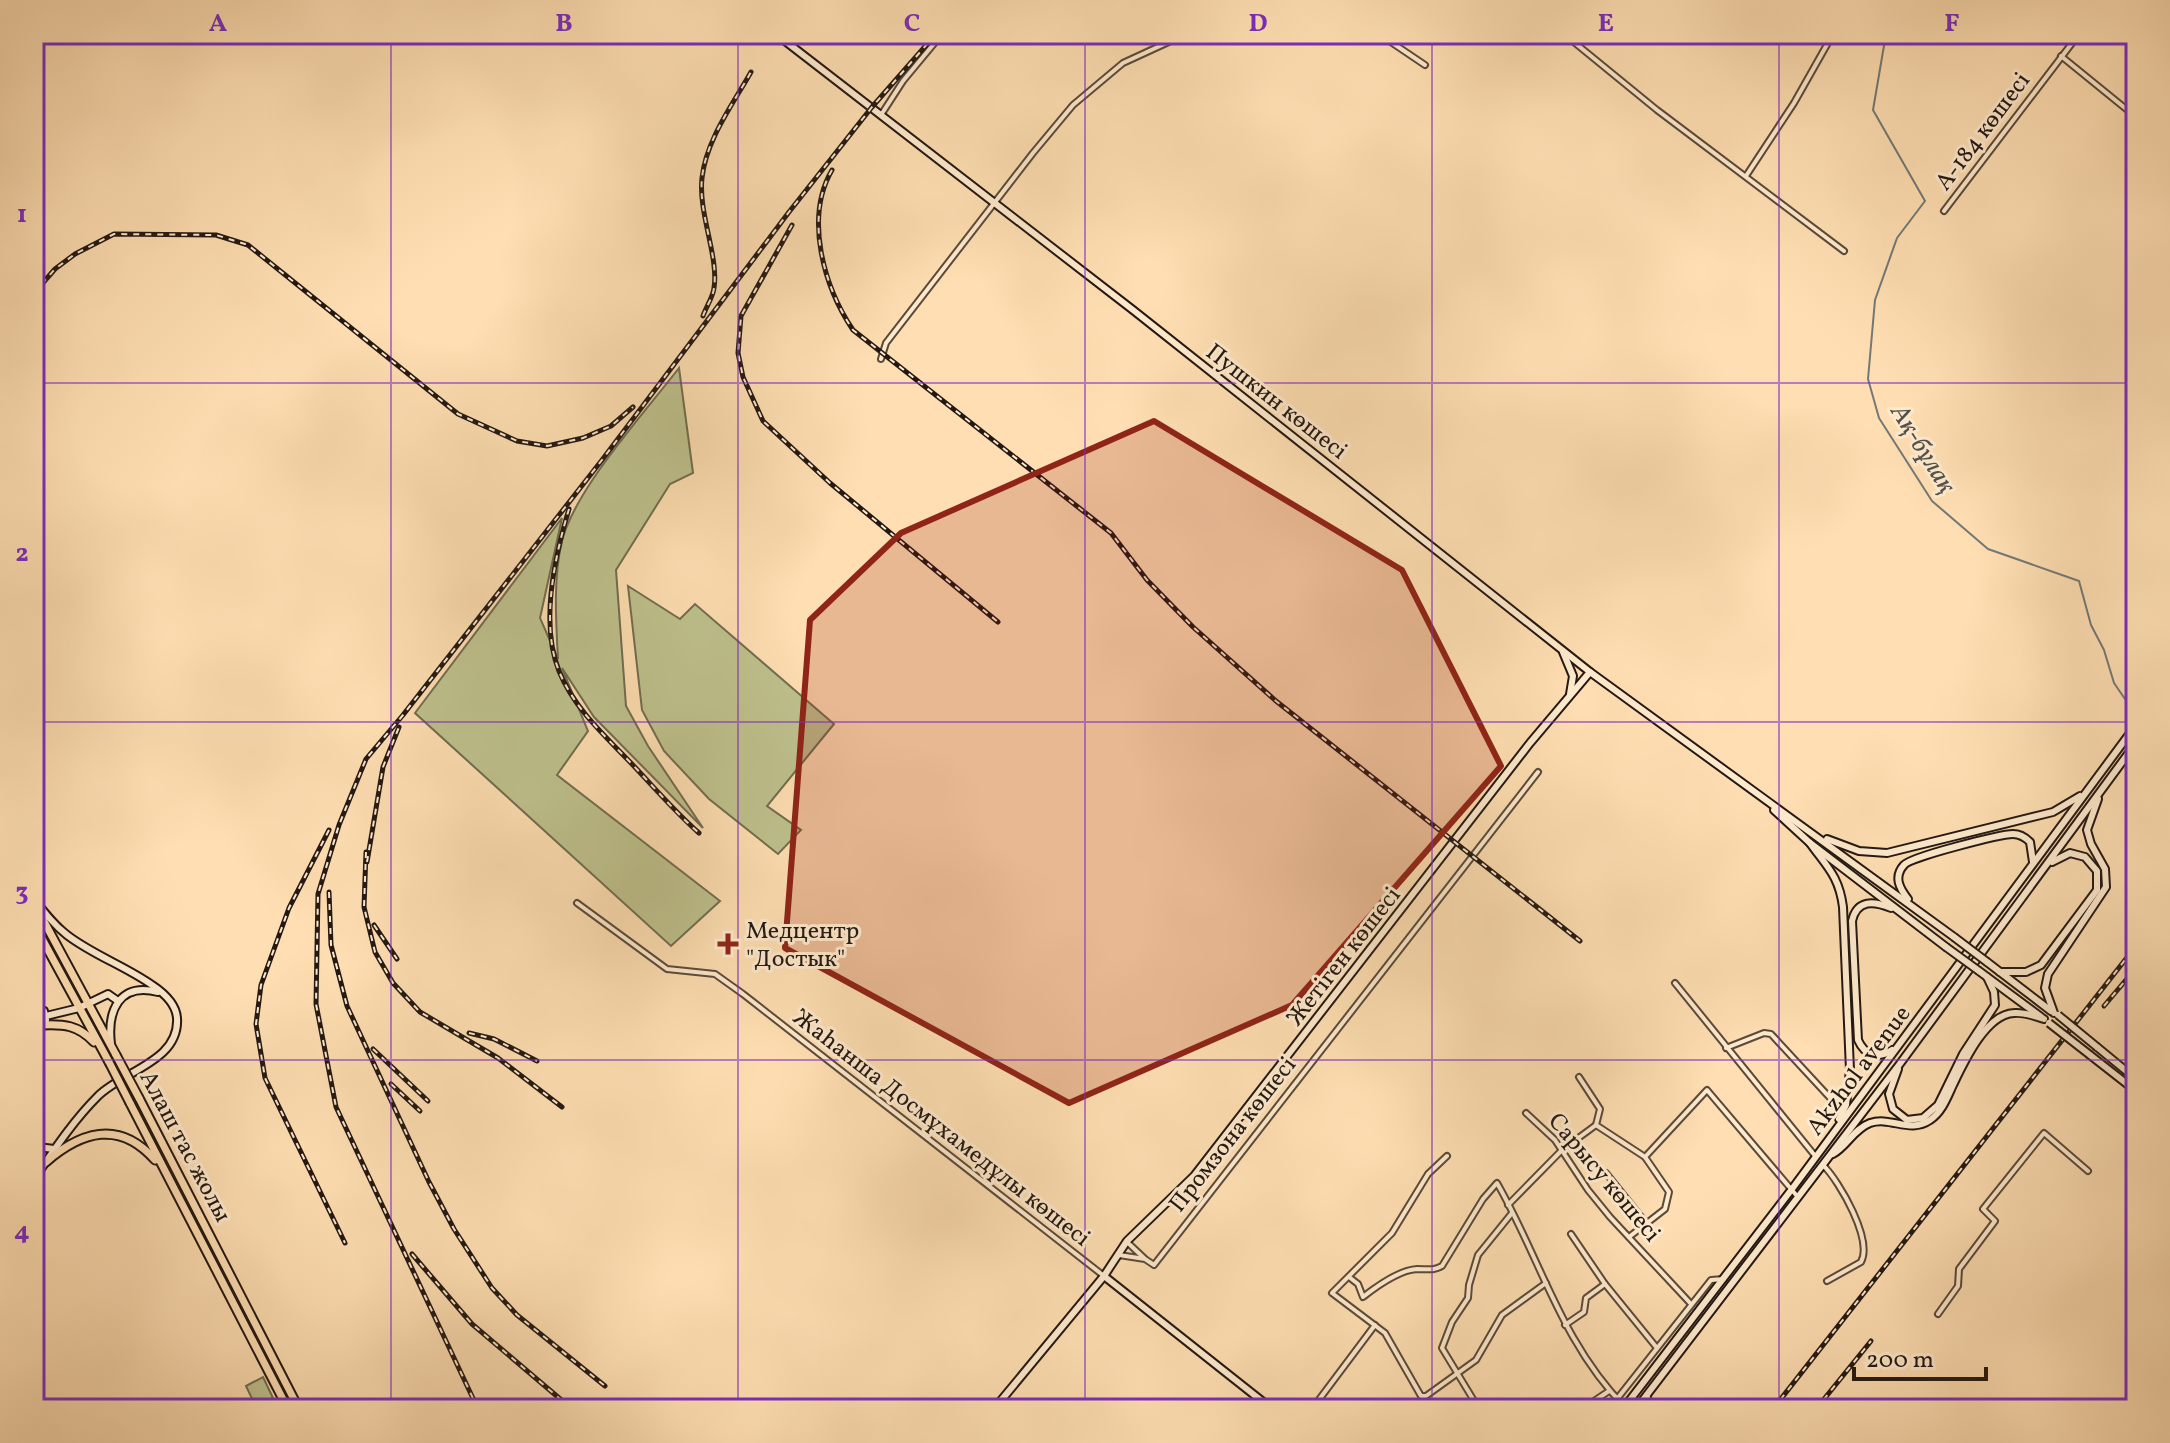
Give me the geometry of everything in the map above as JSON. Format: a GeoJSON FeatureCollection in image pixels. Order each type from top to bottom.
{"type":"FeatureCollection","features":[{"type":"Feature","properties":{"kind":"main road","name":"Пушкин көшесі"},"geometry":{"type":"LineString","coordinates":[[776,34],[996,203],[1590,672],[1757,795]]}},
{"type":"Feature","properties":{"kind":"main road"},"geometry":{"type":"LineString","coordinates":[[1561,649],[1573,676],[1570,695]]}},
{"type":"Feature","properties":{"kind":"main road","name":"Жетіген көшесі"},"geometry":{"type":"LineString","coordinates":[[994,1409],[1104,1276],[1127,1241],[1194,1176],[1590,672]]}},
{"type":"Feature","properties":{"kind":"main road","name":"Akzhol avenue"},"geometry":{"type":"LineString","coordinates":[[1624,1408],[1816,1157],[2136,725]]}},
{"type":"Feature","properties":{"kind":"main road","name":"Akzhol avenue"},"geometry":{"type":"LineString","coordinates":[[1636,1409],[1899,1065],[2136,743]]}},
{"type":"Feature","properties":{"kind":"main road"},"geometry":{"type":"LineString","coordinates":[[1817,836],[1852,849],[1887,853],[2053,812],[2079,797],[2093,782]]}},
{"type":"Feature","properties":{"kind":"main road"},"geometry":{"type":"LineString","coordinates":[[2056,1014],[2045,988],[2048,974],[2106,887],[2105,869],[2087,830],[2101,793]]}},
{"type":"Feature","properties":{"kind":"main road"},"geometry":{"type":"LineString","coordinates":[[1757,795],[1912,905],[2136,1079]]}},
{"type":"Feature","properties":{"kind":"main road"},"geometry":{"type":"LineString","coordinates":[[1757,795],[1810,843],[2136,1091]]}},
{"type":"Feature","properties":{"kind":"main road"},"geometry":{"type":"LineString","coordinates":[[1912,905],[1898,881],[1903,865],[1910,860],[2014,834],[2030,842],[2033,862]]}},
{"type":"Feature","properties":{"kind":"main road"},"geometry":{"type":"LineString","coordinates":[[1810,843],[1831,868],[1842,899],[1850,1070],[1846,1105],[1831,1135]]}},
{"type":"Feature","properties":{"kind":"main road"},"geometry":{"type":"LineString","coordinates":[[2000,972],[2023,973],[2041,965],[2098,888],[2099,877],[2095,866],[2080,854],[2063,855],[2044,871]]}},
{"type":"Feature","properties":{"kind":"main road"},"geometry":{"type":"LineString","coordinates":[[34,901],[66,935],[153,985],[170,999],[177,1012],[176,1035],[170,1045],[150,1062],[101,1093],[54,1149],[34,1179]]}},
{"type":"Feature","properties":{"kind":"main road","name":"Алаш тас жолы"},"geometry":{"type":"LineString","coordinates":[[34,901],[90,1003],[299,1409]]}},
{"type":"Feature","properties":{"kind":"main road"},"geometry":{"type":"LineString","coordinates":[[1898,911],[1868,902],[1857,909],[1852,921],[1858,1040],[1872,1056],[1898,1047]]}},
{"type":"Feature","properties":{"kind":"main road","name":"Алаш тас жолы"},"geometry":{"type":"LineString","coordinates":[[34,924],[109,1062],[288,1409]]}},
{"type":"Feature","properties":{"kind":"main road"},"geometry":{"type":"LineString","coordinates":[[1899,1065],[1889,1094],[1893,1109],[1907,1120],[1923,1118],[1938,1105],[1963,1054],[1995,1005],[1994,992],[1987,977]]}},
{"type":"Feature","properties":{"kind":"main road"},"geometry":{"type":"LineString","coordinates":[[111,1045],[110,1020],[118,1001],[136,990],[162,993]]}},
{"type":"Feature","properties":{"kind":"main road"},"geometry":{"type":"LineString","coordinates":[[40,1023],[108,994],[118,1001]]}},
{"type":"Feature","properties":{"kind":"main road"},"geometry":{"type":"LineString","coordinates":[[34,1009],[42,1010],[34,1077]]}},
{"type":"Feature","properties":{"kind":"main road"},"geometry":{"type":"LineString","coordinates":[[1830,1156],[1872,1122],[1916,1127],[1932,1119],[1943,1106],[1967,1056],[1991,1023],[2000,1017],[2011,1012],[2047,1021]]}},
{"type":"Feature","properties":{"kind":"main road"},"geometry":{"type":"LineString","coordinates":[[40,1023],[77,1027],[101,1048]]}},
{"type":"Feature","properties":{"kind":"main road"},"geometry":{"type":"LineString","coordinates":[[46,1162],[72,1142],[107,1134],[134,1141],[164,1171]]}},
{"type":"Feature","properties":{"kind":"main road"},"geometry":{"type":"LineString","coordinates":[[34,1144],[54,1149]]}},
{"type":"Feature","properties":{"kind":"main road","name":"Жаһанша Досмұхамедұлы көшесі"},"geometry":{"type":"LineString","coordinates":[[1104,1276],[1272,1409]]}},
{"type":"Feature","properties":{"kind":"main road"},"geometry":{"type":"LineString","coordinates":[[264,1362],[273,1357]]}},
{"type":"Feature","properties":{"kind":"street"},"geometry":{"type":"LineString","coordinates":[[881,115],[903,81],[942,34]]}},
{"type":"Feature","properties":{"kind":"street"},"geometry":{"type":"LineString","coordinates":[[881,359],[886,343],[1073,105],[1123,63],[1186,34]]}},
{"type":"Feature","properties":{"kind":"street"},"geometry":{"type":"LineString","coordinates":[[1379,34],[1425,65]]}},
{"type":"Feature","properties":{"kind":"street"},"geometry":{"type":"LineString","coordinates":[[1564,34],[1657,110],[1844,251]]}},
{"type":"Feature","properties":{"kind":"street"},"geometry":{"type":"LineString","coordinates":[[1746,176],[1794,103],[1833,34]]}},
{"type":"Feature","properties":{"kind":"street","name":"А-184 көшесі"},"geometry":{"type":"LineString","coordinates":[[1944,211],[2079,34]]}},
{"type":"Feature","properties":{"kind":"street"},"geometry":{"type":"LineString","coordinates":[[2061,56],[2136,117]]}},
{"type":"Feature","properties":{"kind":"street","name":"Промзона көшесі"},"geometry":{"type":"LineString","coordinates":[[1145,1259],[1154,1265],[1538,772]]}},
{"type":"Feature","properties":{"kind":"street","name":"Жаһанша Досмұхамедұлы көшесі"},"geometry":{"type":"LineString","coordinates":[[577,903],[667,969],[715,974],[1104,1276]]}},
{"type":"Feature","properties":{"kind":"street"},"geometry":{"type":"LineString","coordinates":[[1675,983],[1816,1157]]}},
{"type":"Feature","properties":{"kind":"street"},"geometry":{"type":"LineString","coordinates":[[1726,1048],[1764,1033],[1771,1034],[1832,1100],[1846,1105]]}},
{"type":"Feature","properties":{"kind":"street"},"geometry":{"type":"LineString","coordinates":[[1508,1205],[1562,1150],[1596,1125],[1600,1109],[1579,1077]]}},
{"type":"Feature","properties":{"kind":"street"},"geometry":{"type":"LineString","coordinates":[[1645,1157],[1707,1090],[1797,1196]]}},
{"type":"Feature","properties":{"kind":"street","name":"Сарысу көшесі"},"geometry":{"type":"LineString","coordinates":[[1526,1113],[1555,1140],[1588,1190],[1691,1304]]}},
{"type":"Feature","properties":{"kind":"street"},"geometry":{"type":"LineString","coordinates":[[1596,1125],[1645,1157],[1669,1192],[1665,1209],[1629,1237]]}},
{"type":"Feature","properties":{"kind":"street"},"geometry":{"type":"LineString","coordinates":[[1938,1314],[1958,1286],[1959,1269],[1995,1221],[1983,1209],[2044,1133],[2088,1171]]}},
{"type":"Feature","properties":{"kind":"street"},"geometry":{"type":"LineString","coordinates":[[1447,1156],[1428,1174],[1392,1233],[1332,1293],[1385,1333],[1421,1396],[1456,1375],[1481,1354],[1498,1319],[1506,1310],[1546,1283]]}},
{"type":"Feature","properties":{"kind":"street"},"geometry":{"type":"LineString","coordinates":[[1823,1165],[1845,1193],[1865,1248],[1861,1262],[1827,1281]]}},
{"type":"Feature","properties":{"kind":"street"},"geometry":{"type":"LineString","coordinates":[[1606,1173],[1646,1223]]}},
{"type":"Feature","properties":{"kind":"street"},"geometry":{"type":"LineString","coordinates":[[1353,1307],[1375,1287],[1409,1271],[1431,1271],[1442,1266],[1483,1199],[1497,1183],[1564,1325],[1624,1408]]}},
{"type":"Feature","properties":{"kind":"street"},"geometry":{"type":"LineString","coordinates":[[1479,1409],[1442,1348],[1452,1322],[1468,1298],[1478,1255],[1512,1213]]}},
{"type":"Feature","properties":{"kind":"street"},"geometry":{"type":"LineString","coordinates":[[1571,1234],[1605,1284],[1657,1348]]}},
{"type":"Feature","properties":{"kind":"street"},"geometry":{"type":"LineString","coordinates":[[1127,1241],[1145,1259]]}},
{"type":"Feature","properties":{"kind":"street"},"geometry":{"type":"LineString","coordinates":[[1117,1255],[1145,1259]]}},
{"type":"Feature","properties":{"kind":"street"},"geometry":{"type":"LineString","coordinates":[[1349,1277],[1358,1284],[1363,1297]]}},
{"type":"Feature","properties":{"kind":"street"},"geometry":{"type":"LineString","coordinates":[[1617,1399],[1711,1280],[1724,1279]]}},
{"type":"Feature","properties":{"kind":"street"},"geometry":{"type":"LineString","coordinates":[[1564,1325],[1584,1312],[1586,1298],[1605,1284]]}},
{"type":"Feature","properties":{"kind":"street"},"geometry":{"type":"LineString","coordinates":[[1312,1409],[1375,1325]]}},
{"type":"Feature","properties":{"kind":"street"},"geometry":{"type":"LineString","coordinates":[[1643,1409],[1652,1390]]}},
{"type":"Feature","properties":{"kind":"street"},"geometry":{"type":"LineString","coordinates":[[1582,1409],[1609,1391]]}},
{"type":"Feature","properties":{"kind":"highlighted area"},"geometry":{"type":"Polygon","coordinates":[[[1154,421],[1402,570],[1501,766],[1292,1005],[1069,1103],[785,948],[810,620],[901,533],[1154,421]]]}},
{"type":"Feature","properties":{"kind":"green space"},"geometry":{"type":"Polygon","coordinates":[[[679,368],[693,473],[670,484],[616,570],[626,706],[648,746],[703,828],[594,717],[562,668],[588,731],[557,775],[720,901],[671,946],[415,713],[562,518],[540,618],[558,659],[557,570],[569,520],[596,475],[679,368]]]}},
{"type":"Feature","properties":{"kind":"green space"},"geometry":{"type":"Polygon","coordinates":[[[628,586],[680,619],[695,604],[834,724],[767,806],[801,830],[778,854],[709,799],[664,751],[642,710],[628,586]]]}},
{"type":"Feature","properties":{"kind":"green space"},"geometry":{"type":"Polygon","coordinates":[[[263,1377],[273,1398],[255,1405],[246,1386],[263,1377]]]}},
{"type":"Feature","properties":{"kind":"waterway","name":"Ақ-бұлақ"},"geometry":{"type":"LineString","coordinates":[[1886,34],[1873,110],[1925,201],[1897,238],[1875,300],[1868,379],[1879,418],[1932,501],[1988,549],[2079,581],[2091,625],[2104,650],[2114,683],[2136,715]]}},
{"type":"Feature","properties":{"kind":"railway"},"geometry":{"type":"LineString","coordinates":[[478,1409],[336,1107],[316,1004],[318,894],[339,825],[366,759],[602,460],[789,212],[872,107],[936,34]]}},
{"type":"Feature","properties":{"kind":"railway"},"geometry":{"type":"LineString","coordinates":[[703,316],[715,276],[703,206],[702,178],[709,150],[721,123],[751,72]]}},
{"type":"Feature","properties":{"kind":"railway"},"geometry":{"type":"LineString","coordinates":[[832,170],[819,209],[821,252],[834,294],[853,330],[1111,533],[1147,580],[1193,627],[1276,701],[1580,941]]}},
{"type":"Feature","properties":{"kind":"railway"},"geometry":{"type":"LineString","coordinates":[[792,225],[741,316],[738,353],[743,377],[763,421],[830,483],[998,622]]}},
{"type":"Feature","properties":{"kind":"railway"},"geometry":{"type":"LineString","coordinates":[[34,293],[55,269],[75,254],[114,234],[216,235],[248,245],[458,414],[517,441],[547,446],[583,438],[611,426],[633,407]]}},
{"type":"Feature","properties":{"kind":"railway"},"geometry":{"type":"LineString","coordinates":[[569,509],[555,568],[550,611],[553,652],[559,671],[590,720],[699,833]]}},
{"type":"Feature","properties":{"kind":"railway"},"geometry":{"type":"LineString","coordinates":[[367,862],[383,767],[399,727]]}},
{"type":"Feature","properties":{"kind":"railway"},"geometry":{"type":"LineString","coordinates":[[329,830],[289,908],[261,985],[256,1024],[265,1078],[345,1243]]}},
{"type":"Feature","properties":{"kind":"railway"},"geometry":{"type":"LineString","coordinates":[[366,852],[364,907],[375,952],[393,983],[420,1012],[498,1058],[562,1107]]}},
{"type":"Feature","properties":{"kind":"railway"},"geometry":{"type":"LineString","coordinates":[[329,892],[331,945],[347,1006],[454,1229],[492,1288],[517,1315],[605,1386]]}},
{"type":"Feature","properties":{"kind":"railway"},"geometry":{"type":"LineString","coordinates":[[374,925],[397,959]]}},
{"type":"Feature","properties":{"kind":"railway"},"geometry":{"type":"LineString","coordinates":[[1773,1409],[2136,946]]}},
{"type":"Feature","properties":{"kind":"railway"},"geometry":{"type":"LineString","coordinates":[[2104,1006],[2136,968]]}},
{"type":"Feature","properties":{"kind":"railway"},"geometry":{"type":"LineString","coordinates":[[469,1033],[494,1039],[537,1061]]}},
{"type":"Feature","properties":{"kind":"railway"},"geometry":{"type":"LineString","coordinates":[[373,1049],[428,1101]]}},
{"type":"Feature","properties":{"kind":"railway"},"geometry":{"type":"LineString","coordinates":[[391,1084],[420,1111]]}},
{"type":"Feature","properties":{"kind":"railway"},"geometry":{"type":"LineString","coordinates":[[412,1254],[472,1324],[572,1409]]}},
{"type":"Feature","properties":{"kind":"railway"},"geometry":{"type":"LineString","coordinates":[[1816,1409],[1871,1341]]}},
{"type":"Feature","properties":{"kind":"place","name":"Медцентр \"Достык\""},"geometry":{"type":"Point","coordinates":[728,944]}}]}
